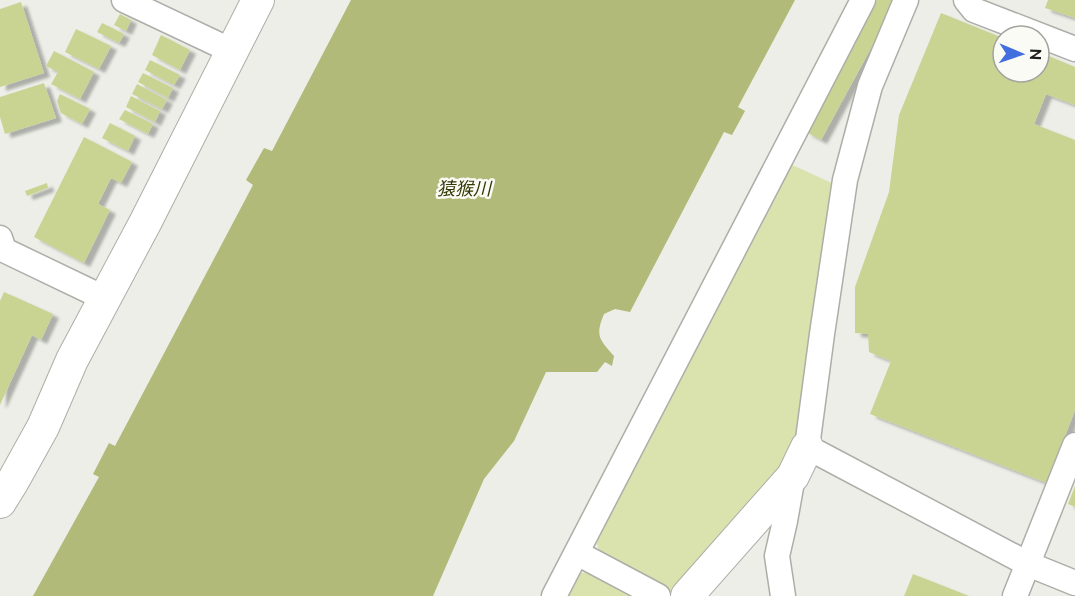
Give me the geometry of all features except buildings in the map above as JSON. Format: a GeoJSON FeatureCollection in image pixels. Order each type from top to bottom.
{"type":"FeatureCollection","features":[{"type":"Feature","properties":{"kind":"street"},"geometry":{"type":"LineString","coordinates":[[124,0],[232,51]]}},
{"type":"Feature","properties":{"kind":"street"},"geometry":{"type":"LineString","coordinates":[[0,502],[14,481],[42,427],[72,360],[150,213],[258,0]]}},
{"type":"Feature","properties":{"kind":"street"},"geometry":{"type":"LineString","coordinates":[[554,596],[863,0]]}},
{"type":"Feature","properties":{"kind":"street"},"geometry":{"type":"LineString","coordinates":[[687,596],[793,476],[807,447],[845,180],[870,86],[906,0]]}},
{"type":"Feature","properties":{"kind":"street"},"geometry":{"type":"LineString","coordinates":[[966,0],[974,10],[1075,49]]}},
{"type":"Feature","properties":{"kind":"street"},"geometry":{"type":"LineString","coordinates":[[1,246],[104,298]]}},
{"type":"Feature","properties":{"kind":"street"},"geometry":{"type":"LineString","coordinates":[[1015,596],[1075,445]]}},
{"type":"Feature","properties":{"kind":"street"},"geometry":{"type":"LineString","coordinates":[[807,447],[1028,564],[1075,583]]}},
{"type":"Feature","properties":{"kind":"street"},"geometry":{"type":"LineString","coordinates":[[783,596],[777,556],[793,476]]}},
{"type":"Feature","properties":{"kind":"street"},"geometry":{"type":"LineString","coordinates":[[577,553],[658,596]]}},
{"type":"Feature","properties":{"kind":"shaded area"},"geometry":{"type":"Polygon","coordinates":[[[790,164],[834,184],[795,443],[783,472],[680,590],[666,592],[601,556],[596,541],[606,511],[790,164]]]}},
{"type":"Feature","properties":{"kind":"shaded area"},"geometry":{"type":"Polygon","coordinates":[[[588,572],[637,596],[565,596],[578,574],[588,572]]]}},
{"type":"Feature","properties":{"kind":"water","name":"猿猴川"},"geometry":{"type":"Polygon","coordinates":[[[351,0],[795,0],[738,107],[745,111],[732,135],[724,132],[630,312],[615,309],[604,314],[599,332],[602,341],[614,356],[612,366],[605,362],[597,372],[546,372],[514,441],[484,479],[433,596],[33,596],[99,477],[93,474],[109,443],[115,446],[253,185],[246,180],[264,148],[272,151],[351,0]]]}}]}
